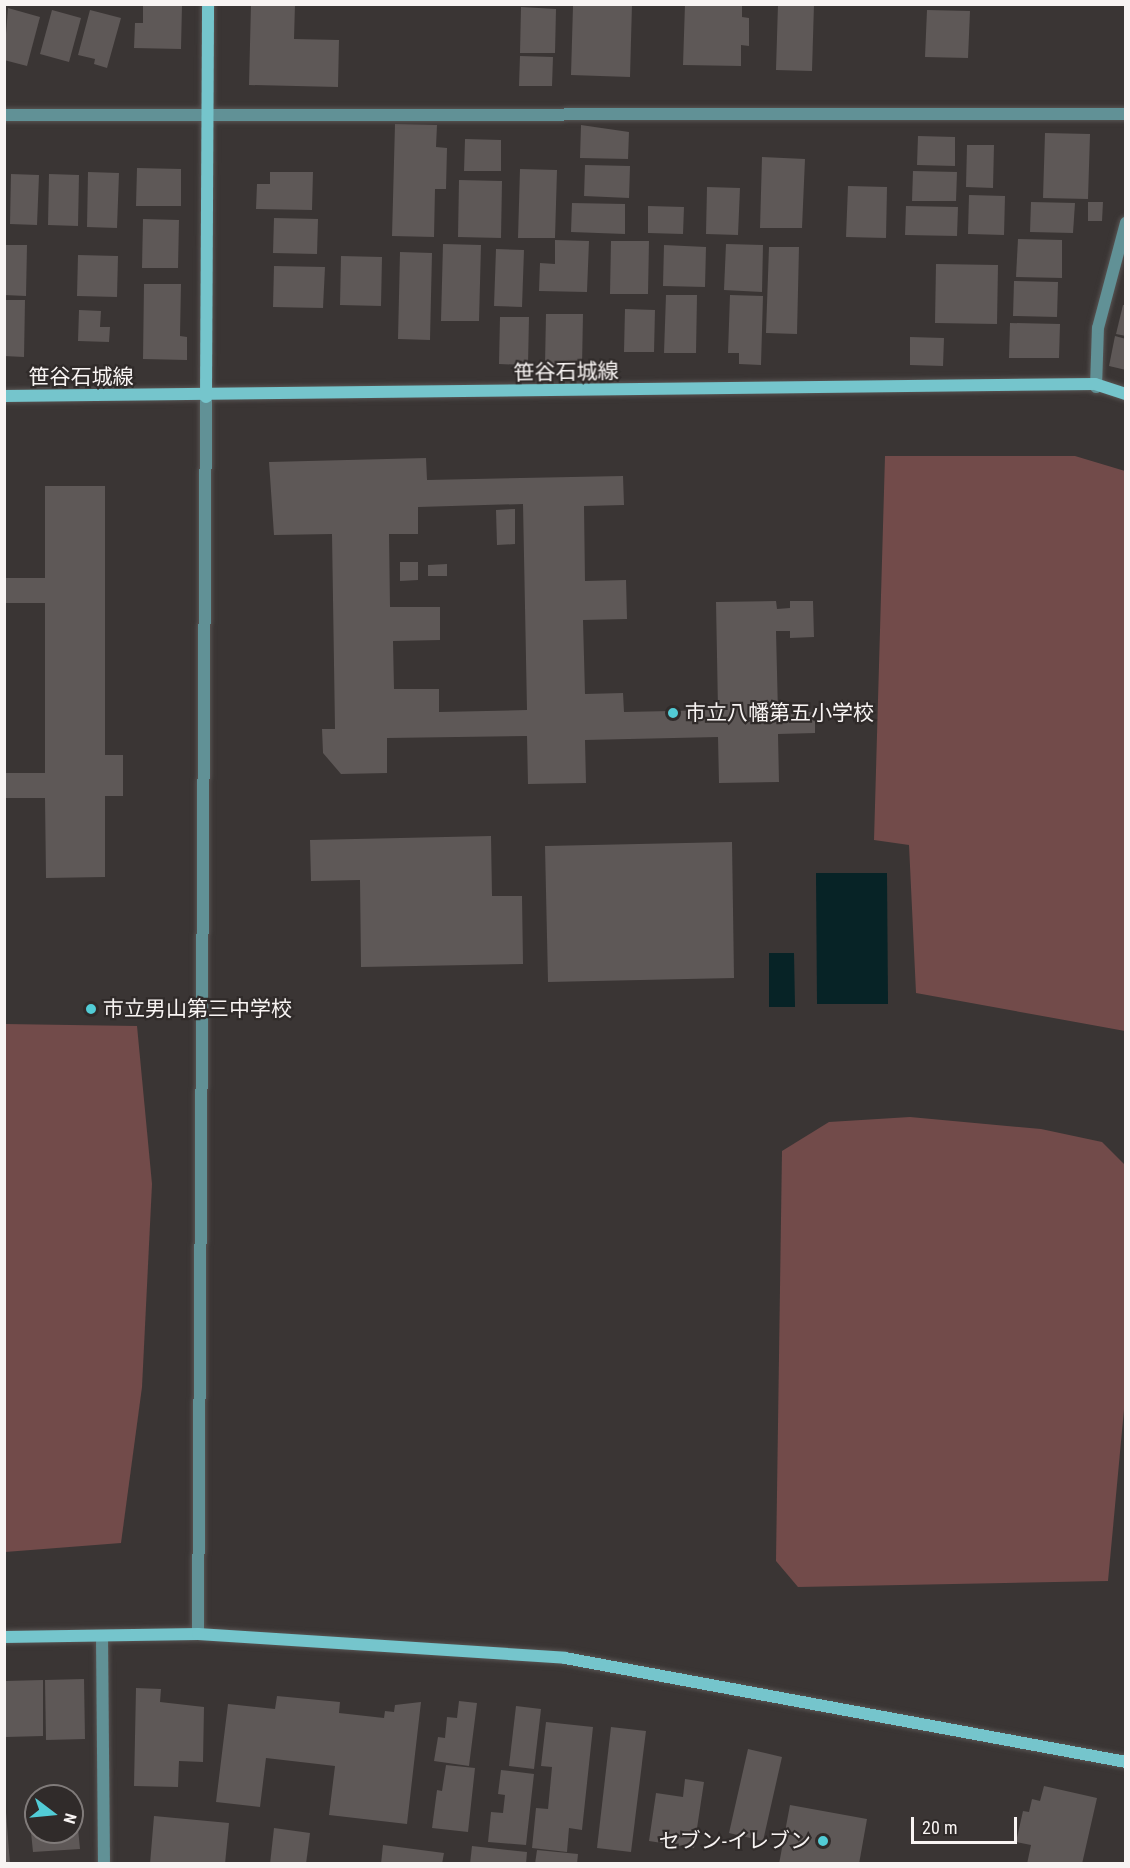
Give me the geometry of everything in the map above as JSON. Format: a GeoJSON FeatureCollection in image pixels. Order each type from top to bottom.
{"type":"FeatureCollection","features":[{"type":"Feature","properties":{"kind":"street"},"geometry":{"type":"LineString","coordinates":[[198,1634],[208,4]]}},
{"type":"Feature","properties":{"kind":"street"},"geometry":{"type":"LineString","coordinates":[[4,115],[1125,114]]}},
{"type":"Feature","properties":{"kind":"street"},"geometry":{"type":"LineString","coordinates":[[1096,387],[1098,328],[1125,223]]}},
{"type":"Feature","properties":{"kind":"street","name":"笹谷石城線"},"geometry":{"type":"LineString","coordinates":[[4,396],[206,397],[1095,384],[1096,387],[1125,394]]}},
{"type":"Feature","properties":{"kind":"street"},"geometry":{"type":"LineString","coordinates":[[4,1637],[198,1634],[565,1658],[1125,1762]]}},
{"type":"Feature","properties":{"kind":"street"},"geometry":{"type":"LineString","coordinates":[[102,1636],[104,1863]]}},
{"type":"Feature","properties":{"kind":"shaded area"},"geometry":{"type":"Polygon","coordinates":[[[885,456],[1075,456],[1125,471],[1125,1031],[916,993],[909,845],[874,840],[885,456]]]}},
{"type":"Feature","properties":{"kind":"shaded area"},"geometry":{"type":"Polygon","coordinates":[[[5,1024],[137,1026],[152,1184],[142,1387],[121,1543],[5,1552],[5,1024]]]}},
{"type":"Feature","properties":{"kind":"shaded area"},"geometry":{"type":"Polygon","coordinates":[[[910,1117],[1041,1129],[1102,1142],[1125,1165],[1126,1388],[1108,1581],[798,1587],[776,1561],[782,1151],[829,1122],[910,1117]]]}},
{"type":"Feature","properties":{"kind":"water"},"geometry":{"type":"Polygon","coordinates":[[[816,873],[887,873],[888,1004],[817,1004],[816,873]]]}},
{"type":"Feature","properties":{"kind":"water"},"geometry":{"type":"Polygon","coordinates":[[[769,953],[794,953],[795,1007],[769,1007],[769,953]]]}},
{"type":"Feature","properties":{"kind":"building"},"geometry":{"type":"Polygon","coordinates":[[[251,4],[295,4],[294,39],[339,40],[338,87],[249,85],[251,4]]]}},
{"type":"Feature","properties":{"kind":"building"},"geometry":{"type":"Polygon","coordinates":[[[632,4],[630,77],[571,75],[573,6],[632,4]]]}},
{"type":"Feature","properties":{"kind":"building"},"geometry":{"type":"Polygon","coordinates":[[[685,4],[742,4],[742,17],[749,18],[749,46],[741,45],[741,66],[683,65],[685,4]]]}},
{"type":"Feature","properties":{"kind":"building"},"geometry":{"type":"Polygon","coordinates":[[[778,4],[814,4],[812,71],[776,70],[778,4]]]}},
{"type":"Feature","properties":{"kind":"building"},"geometry":{"type":"Polygon","coordinates":[[[143,5],[182,5],[181,49],[134,48],[135,23],[143,23],[143,5]]]}},
{"type":"Feature","properties":{"kind":"building"},"geometry":{"type":"Polygon","coordinates":[[[521,7],[556,9],[555,53],[520,53],[521,7]]]}},
{"type":"Feature","properties":{"kind":"building"},"geometry":{"type":"Polygon","coordinates":[[[8,8],[40,17],[27,66],[4,60],[8,8]]]}},
{"type":"Feature","properties":{"kind":"building"},"geometry":{"type":"Polygon","coordinates":[[[52,10],[81,18],[69,62],[40,54],[52,10]]]}},
{"type":"Feature","properties":{"kind":"building"},"geometry":{"type":"Polygon","coordinates":[[[90,10],[121,18],[107,68],[94,64],[95,59],[78,55],[90,10]]]}},
{"type":"Feature","properties":{"kind":"building"},"geometry":{"type":"Polygon","coordinates":[[[927,10],[970,11],[968,58],[925,57],[927,10]]]}},
{"type":"Feature","properties":{"kind":"building"},"geometry":{"type":"Polygon","coordinates":[[[520,56],[553,57],[552,86],[519,86],[520,56]]]}},
{"type":"Feature","properties":{"kind":"building"},"geometry":{"type":"Polygon","coordinates":[[[395,124],[437,125],[436,147],[447,148],[446,189],[435,189],[434,237],[392,236],[395,124]]]}},
{"type":"Feature","properties":{"kind":"building"},"geometry":{"type":"Polygon","coordinates":[[[581,125],[629,132],[628,159],[580,158],[581,125]]]}},
{"type":"Feature","properties":{"kind":"building"},"geometry":{"type":"Polygon","coordinates":[[[1045,133],[1090,134],[1088,199],[1043,198],[1045,133]]]}},
{"type":"Feature","properties":{"kind":"building"},"geometry":{"type":"Polygon","coordinates":[[[918,136],[955,137],[955,166],[917,165],[918,136]]]}},
{"type":"Feature","properties":{"kind":"building"},"geometry":{"type":"Polygon","coordinates":[[[465,139],[501,140],[501,171],[464,171],[465,139]]]}},
{"type":"Feature","properties":{"kind":"building"},"geometry":{"type":"Polygon","coordinates":[[[967,145],[994,145],[993,188],[966,187],[967,145]]]}},
{"type":"Feature","properties":{"kind":"building"},"geometry":{"type":"Polygon","coordinates":[[[762,157],[805,159],[802,228],[760,228],[762,157]]]}},
{"type":"Feature","properties":{"kind":"building"},"geometry":{"type":"Polygon","coordinates":[[[585,165],[630,166],[629,198],[584,196],[585,165]]]}},
{"type":"Feature","properties":{"kind":"building"},"geometry":{"type":"Polygon","coordinates":[[[137,168],[181,169],[181,206],[136,206],[137,168]]]}},
{"type":"Feature","properties":{"kind":"building"},"geometry":{"type":"Polygon","coordinates":[[[520,169],[557,170],[555,238],[518,238],[520,169]]]}},
{"type":"Feature","properties":{"kind":"building"},"geometry":{"type":"Polygon","coordinates":[[[913,171],[957,172],[956,201],[912,201],[913,171]]]}},
{"type":"Feature","properties":{"kind":"building"},"geometry":{"type":"Polygon","coordinates":[[[88,172],[119,173],[117,228],[87,227],[88,172]]]}},
{"type":"Feature","properties":{"kind":"building"},"geometry":{"type":"Polygon","coordinates":[[[270,172],[313,172],[312,210],[256,209],[257,184],[270,184],[270,172]]]}},
{"type":"Feature","properties":{"kind":"building"},"geometry":{"type":"Polygon","coordinates":[[[11,174],[39,175],[37,225],[10,224],[11,174]]]}},
{"type":"Feature","properties":{"kind":"building"},"geometry":{"type":"Polygon","coordinates":[[[49,174],[79,175],[78,226],[48,225],[49,174]]]}},
{"type":"Feature","properties":{"kind":"building"},"geometry":{"type":"Polygon","coordinates":[[[459,180],[502,181],[501,238],[458,237],[459,180]]]}},
{"type":"Feature","properties":{"kind":"building"},"geometry":{"type":"Polygon","coordinates":[[[848,186],[887,187],[886,238],[846,237],[848,186]]]}},
{"type":"Feature","properties":{"kind":"building"},"geometry":{"type":"Polygon","coordinates":[[[707,187],[740,188],[738,235],[706,234],[707,187]]]}},
{"type":"Feature","properties":{"kind":"building"},"geometry":{"type":"Polygon","coordinates":[[[969,195],[1005,196],[1004,235],[968,234],[969,195]]]}},
{"type":"Feature","properties":{"kind":"building"},"geometry":{"type":"Polygon","coordinates":[[[1031,202],[1075,203],[1073,233],[1030,232],[1031,202]]]}},
{"type":"Feature","properties":{"kind":"building"},"geometry":{"type":"Polygon","coordinates":[[[1088,202],[1103,202],[1102,221],[1088,221],[1088,202]]]}},
{"type":"Feature","properties":{"kind":"building"},"geometry":{"type":"Polygon","coordinates":[[[572,203],[625,204],[625,234],[571,232],[572,203]]]}},
{"type":"Feature","properties":{"kind":"building"},"geometry":{"type":"Polygon","coordinates":[[[648,206],[684,207],[683,234],[648,233],[648,206]]]}},
{"type":"Feature","properties":{"kind":"building"},"geometry":{"type":"Polygon","coordinates":[[[906,206],[958,207],[957,236],[905,235],[906,206]]]}},
{"type":"Feature","properties":{"kind":"building"},"geometry":{"type":"Polygon","coordinates":[[[274,218],[318,219],[317,254],[273,253],[274,218]]]}},
{"type":"Feature","properties":{"kind":"building"},"geometry":{"type":"Polygon","coordinates":[[[143,219],[179,220],[178,268],[142,268],[143,219]]]}},
{"type":"Feature","properties":{"kind":"building"},"geometry":{"type":"Polygon","coordinates":[[[1018,239],[1062,240],[1062,278],[1016,277],[1018,239]]]}},
{"type":"Feature","properties":{"kind":"building"},"geometry":{"type":"Polygon","coordinates":[[[555,240],[589,241],[587,292],[539,291],[540,263],[555,264],[555,240]]]}},
{"type":"Feature","properties":{"kind":"building"},"geometry":{"type":"Polygon","coordinates":[[[611,241],[649,241],[648,294],[610,294],[611,241]]]}},
{"type":"Feature","properties":{"kind":"building"},"geometry":{"type":"Polygon","coordinates":[[[443,244],[481,245],[479,321],[441,321],[443,244]]]}},
{"type":"Feature","properties":{"kind":"building"},"geometry":{"type":"Polygon","coordinates":[[[726,244],[763,245],[762,292],[724,290],[726,244]]]}},
{"type":"Feature","properties":{"kind":"building"},"geometry":{"type":"Polygon","coordinates":[[[4,245],[27,245],[26,296],[4,295],[4,245]]]}},
{"type":"Feature","properties":{"kind":"building"},"geometry":{"type":"Polygon","coordinates":[[[664,245],[706,247],[705,287],[663,286],[664,245]]]}},
{"type":"Feature","properties":{"kind":"building"},"geometry":{"type":"Polygon","coordinates":[[[769,247],[799,247],[797,334],[766,333],[769,247]]]}},
{"type":"Feature","properties":{"kind":"building"},"geometry":{"type":"Polygon","coordinates":[[[496,249],[524,250],[522,307],[494,306],[496,249]]]}},
{"type":"Feature","properties":{"kind":"building"},"geometry":{"type":"Polygon","coordinates":[[[400,252],[432,253],[430,340],[398,339],[400,252]]]}},
{"type":"Feature","properties":{"kind":"building"},"geometry":{"type":"Polygon","coordinates":[[[78,255],[118,256],[117,297],[77,296],[78,255]]]}},
{"type":"Feature","properties":{"kind":"building"},"geometry":{"type":"Polygon","coordinates":[[[341,256],[382,257],[381,306],[340,305],[341,256]]]}},
{"type":"Feature","properties":{"kind":"building"},"geometry":{"type":"Polygon","coordinates":[[[936,264],[998,265],[997,324],[935,323],[936,264]]]}},
{"type":"Feature","properties":{"kind":"building"},"geometry":{"type":"Polygon","coordinates":[[[274,266],[325,267],[323,308],[273,307],[274,266]]]}},
{"type":"Feature","properties":{"kind":"building"},"geometry":{"type":"Polygon","coordinates":[[[1014,281],[1058,282],[1057,317],[1013,316],[1014,281]]]}},
{"type":"Feature","properties":{"kind":"building"},"geometry":{"type":"Polygon","coordinates":[[[144,284],[181,284],[180,336],[187,337],[187,360],[143,359],[144,284]]]}},
{"type":"Feature","properties":{"kind":"building"},"geometry":{"type":"Polygon","coordinates":[[[666,295],[697,295],[696,353],[664,353],[666,295]]]}},
{"type":"Feature","properties":{"kind":"building"},"geometry":{"type":"Polygon","coordinates":[[[730,295],[763,296],[761,365],[739,364],[739,353],[728,353],[730,295]]]}},
{"type":"Feature","properties":{"kind":"building"},"geometry":{"type":"Polygon","coordinates":[[[4,300],[25,300],[24,357],[4,356],[4,300]]]}},
{"type":"Feature","properties":{"kind":"building"},"geometry":{"type":"Polygon","coordinates":[[[1123,305],[1126,305],[1126,336],[1116,334],[1123,305]]]}},
{"type":"Feature","properties":{"kind":"building"},"geometry":{"type":"Polygon","coordinates":[[[625,309],[655,310],[654,352],[624,352],[625,309]]]}},
{"type":"Feature","properties":{"kind":"building"},"geometry":{"type":"Polygon","coordinates":[[[79,310],[101,311],[100,327],[110,327],[109,342],[78,341],[79,310]]]}},
{"type":"Feature","properties":{"kind":"building"},"geometry":{"type":"Polygon","coordinates":[[[546,314],[583,314],[582,366],[545,365],[546,314]]]}},
{"type":"Feature","properties":{"kind":"building"},"geometry":{"type":"Polygon","coordinates":[[[500,317],[529,317],[528,365],[499,364],[500,317]]]}},
{"type":"Feature","properties":{"kind":"building"},"geometry":{"type":"Polygon","coordinates":[[[1010,323],[1060,324],[1059,358],[1009,358],[1010,323]]]}},
{"type":"Feature","properties":{"kind":"building"},"geometry":{"type":"Polygon","coordinates":[[[1115,336],[1126,339],[1126,370],[1109,366],[1115,336]]]}},
{"type":"Feature","properties":{"kind":"building"},"geometry":{"type":"Polygon","coordinates":[[[910,337],[944,338],[943,366],[910,365],[910,337]]]}},
{"type":"Feature","properties":{"kind":"building"},"geometry":{"type":"Polygon","coordinates":[[[426,458],[427,480],[623,476],[624,505],[584,506],[585,581],[626,580],[627,619],[583,620],[585,694],[623,693],[624,712],[718,710],[716,602],[776,601],[777,609],[790,608],[790,601],[813,601],[814,637],[790,638],[790,631],[776,631],[778,713],[815,712],[815,733],[778,734],[779,782],[719,783],[718,737],[585,740],[586,783],[528,784],[527,736],[387,738],[387,773],[341,774],[323,753],[322,729],[335,729],[332,534],[274,535],[269,462],[426,458]],[[523,504],[418,507],[418,534],[389,534],[390,607],[440,607],[440,640],[393,641],[394,689],[439,689],[439,712],[527,710],[523,504]]]}},
{"type":"Feature","properties":{"kind":"building"},"geometry":{"type":"Polygon","coordinates":[[[45,486],[105,486],[105,755],[123,755],[123,796],[105,796],[105,877],[46,878],[45,798],[4,798],[4,773],[45,773],[45,603],[4,603],[4,578],[45,578],[45,486]]]}},
{"type":"Feature","properties":{"kind":"building"},"geometry":{"type":"Polygon","coordinates":[[[515,509],[515,544],[497,545],[496,510],[515,509]]]}},
{"type":"Feature","properties":{"kind":"building"},"geometry":{"type":"Polygon","coordinates":[[[400,562],[418,562],[418,580],[400,581],[400,562]]]}},
{"type":"Feature","properties":{"kind":"building"},"geometry":{"type":"Polygon","coordinates":[[[447,564],[447,576],[428,576],[428,565],[447,564]]]}},
{"type":"Feature","properties":{"kind":"building"},"geometry":{"type":"Polygon","coordinates":[[[491,836],[492,896],[522,896],[523,964],[361,967],[360,880],[311,881],[310,840],[491,836]]]}},
{"type":"Feature","properties":{"kind":"building"},"geometry":{"type":"Polygon","coordinates":[[[732,842],[734,978],[548,982],[545,846],[732,842]]]}},
{"type":"Feature","properties":{"kind":"building"},"geometry":{"type":"Polygon","coordinates":[[[84,1679],[85,1739],[46,1740],[45,1680],[84,1679]]]}},
{"type":"Feature","properties":{"kind":"building"},"geometry":{"type":"Polygon","coordinates":[[[43,1680],[43,1736],[6,1737],[5,1681],[43,1680]]]}},
{"type":"Feature","properties":{"kind":"building"},"geometry":{"type":"Polygon","coordinates":[[[136,1688],[161,1689],[160,1702],[204,1707],[203,1762],[179,1761],[178,1787],[134,1786],[136,1688]]]}},
{"type":"Feature","properties":{"kind":"building"},"geometry":{"type":"Polygon","coordinates":[[[277,1696],[340,1702],[339,1713],[384,1718],[385,1711],[394,1712],[395,1705],[421,1702],[407,1824],[329,1815],[335,1766],[266,1758],[260,1807],[216,1802],[228,1704],[275,1709],[277,1696]]]}},
{"type":"Feature","properties":{"kind":"building"},"geometry":{"type":"Polygon","coordinates":[[[459,1701],[477,1703],[469,1766],[434,1761],[438,1737],[445,1738],[447,1717],[457,1718],[459,1701]]]}},
{"type":"Feature","properties":{"kind":"building"},"geometry":{"type":"Polygon","coordinates":[[[516,1706],[541,1709],[534,1769],[509,1766],[516,1706]]]}},
{"type":"Feature","properties":{"kind":"building"},"geometry":{"type":"Polygon","coordinates":[[[546,1722],[593,1727],[582,1830],[569,1828],[567,1852],[532,1848],[536,1808],[548,1809],[552,1767],[541,1766],[546,1722]]]}},
{"type":"Feature","properties":{"kind":"building"},"geometry":{"type":"Polygon","coordinates":[[[611,1727],[646,1731],[631,1852],[597,1848],[611,1727]]]}},
{"type":"Feature","properties":{"kind":"building"},"geometry":{"type":"Polygon","coordinates":[[[748,1749],[782,1757],[763,1841],[729,1833],[748,1749]]]}},
{"type":"Feature","properties":{"kind":"building"},"geometry":{"type":"Polygon","coordinates":[[[446,1765],[475,1768],[468,1832],[432,1828],[437,1790],[442,1791],[446,1765]]]}},
{"type":"Feature","properties":{"kind":"building"},"geometry":{"type":"Polygon","coordinates":[[[501,1770],[534,1774],[526,1845],[488,1842],[491,1812],[503,1813],[505,1795],[498,1794],[501,1770]]]}},
{"type":"Feature","properties":{"kind":"building"},"geometry":{"type":"Polygon","coordinates":[[[685,1779],[704,1782],[694,1848],[649,1841],[656,1793],[683,1797],[685,1779]]]}},
{"type":"Feature","properties":{"kind":"building"},"geometry":{"type":"Polygon","coordinates":[[[1044,1786],[1097,1798],[1082,1864],[1027,1864],[1031,1845],[1016,1842],[1023,1811],[1029,1812],[1032,1799],[1040,1801],[1044,1786]]]}},
{"type":"Feature","properties":{"kind":"building","name":"セブン-イレブン"},"geometry":{"type":"Polygon","coordinates":[[[790,1805],[867,1819],[859,1864],[779,1864],[790,1805]]]}},
{"type":"Feature","properties":{"kind":"building"},"geometry":{"type":"Polygon","coordinates":[[[4,1812],[6,1812],[10,1864],[4,1864],[4,1812]]]}},
{"type":"Feature","properties":{"kind":"building"},"geometry":{"type":"Polygon","coordinates":[[[154,1816],[229,1823],[225,1864],[150,1864],[154,1816]]]}},
{"type":"Feature","properties":{"kind":"building"},"geometry":{"type":"Polygon","coordinates":[[[274,1828],[310,1833],[306,1864],[270,1864],[274,1828]]]}},
{"type":"Feature","properties":{"kind":"building"},"geometry":{"type":"Polygon","coordinates":[[[32,1844],[80,1844],[80,1849],[33,1852],[32,1844]]]}},
{"type":"Feature","properties":{"kind":"building"},"geometry":{"type":"Polygon","coordinates":[[[383,1845],[444,1853],[442,1864],[381,1864],[383,1845]]]}},
{"type":"Feature","properties":{"kind":"building"},"geometry":{"type":"Polygon","coordinates":[[[472,1846],[527,1852],[526,1864],[470,1864],[472,1846]]]}},
{"type":"Feature","properties":{"kind":"building"},"geometry":{"type":"Polygon","coordinates":[[[537,1850],[578,1854],[577,1864],[535,1864],[537,1850]]]}},
{"type":"Feature","properties":{"kind":"place","name":"市立八幡第五小学校"},"geometry":{"type":"Point","coordinates":[673,713]}},
{"type":"Feature","properties":{"kind":"place","name":"市立男山第三中学校"},"geometry":{"type":"Point","coordinates":[91,1009]}},
{"type":"Feature","properties":{"kind":"place","name":"セブン-イレブン"},"geometry":{"type":"Point","coordinates":[823,1841]}}]}
